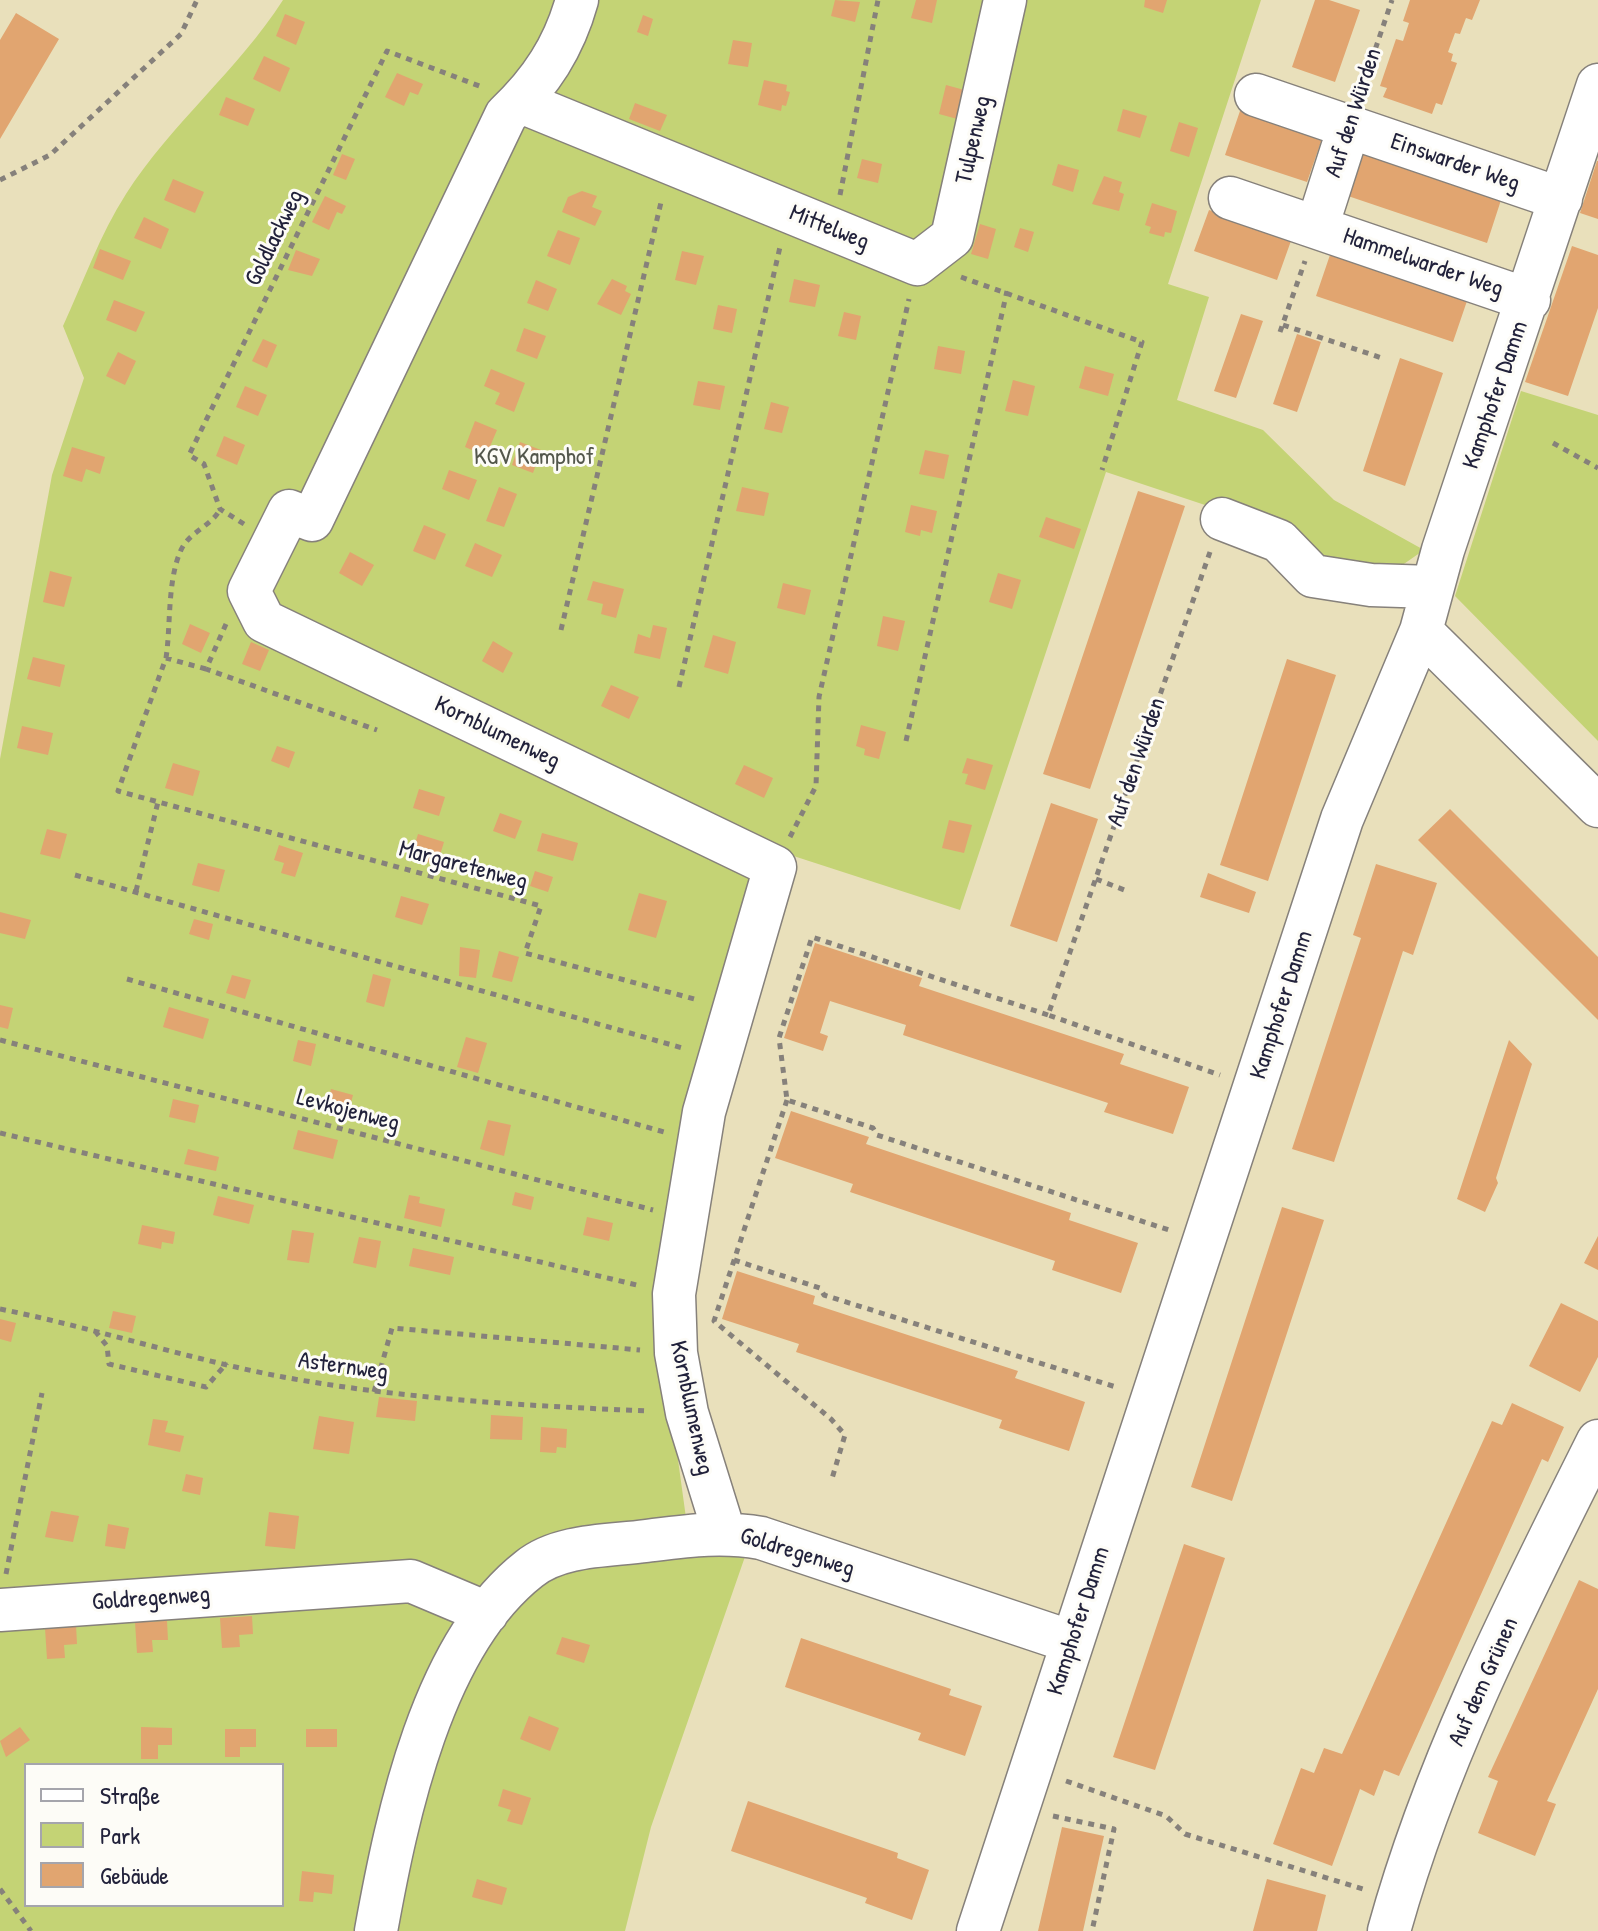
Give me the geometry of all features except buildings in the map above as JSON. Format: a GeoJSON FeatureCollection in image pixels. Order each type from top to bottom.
{"type":"FeatureCollection","features":[{"type":"Feature","properties":{"kind":"street"},"geometry":{"type":"LineString","coordinates":[[249,591],[289,511],[312,520],[506,115],[542,79],[570,27],[577,0]]}},
{"type":"Feature","properties":{"kind":"street","name":"Tulpenweg"},"geometry":{"type":"LineString","coordinates":[[917,264],[952,237],[1005,0]]}},
{"type":"Feature","properties":{"kind":"street","name":"Kamphofer Damm"},"geometry":{"type":"LineString","coordinates":[[978,1931],[1342,819],[1421,631],[1432,587],[1598,85]]}},
{"type":"Feature","properties":{"kind":"street","name":"Einswarder Weg"},"geometry":{"type":"LineString","coordinates":[[1256,95],[1561,199]]}},
{"type":"Feature","properties":{"kind":"street","name":"Mittelweg"},"geometry":{"type":"LineString","coordinates":[[521,102],[917,264]]}},
{"type":"Feature","properties":{"kind":"street","name":"Auf den Würden"},"geometry":{"type":"LineString","coordinates":[[1317,227],[1349,127]]}},
{"type":"Feature","properties":{"kind":"street","name":"Hammelwarder Weg"},"geometry":{"type":"LineString","coordinates":[[1230,198],[1529,300]]}},
{"type":"Feature","properties":{"kind":"street"},"geometry":{"type":"LineString","coordinates":[[1222,519],[1279,541],[1313,576],[1371,585],[1432,587]]}},
{"type":"Feature","properties":{"kind":"street","name":"Kornblumenweg"},"geometry":{"type":"LineString","coordinates":[[249,591],[264,621],[775,867],[704,1112],[674,1294],[676,1353],[687,1413],[724,1532]]}},
{"type":"Feature","properties":{"kind":"street"},"geometry":{"type":"LineString","coordinates":[[1421,631],[1598,806]]}},
{"type":"Feature","properties":{"kind":"street","name":"Auf dem Grünen"},"geometry":{"type":"LineString","coordinates":[[1393,1916],[1425,1811],[1598,1441]]}},
{"type":"Feature","properties":{"kind":"street","name":"Goldregenweg"},"geometry":{"type":"LineString","coordinates":[[376,1931],[392,1843],[419,1745],[456,1663],[487,1613],[531,1567],[571,1550],[724,1532],[761,1538],[1072,1642]]}},
{"type":"Feature","properties":{"kind":"street","name":"Goldregenweg"},"geometry":{"type":"LineString","coordinates":[[1,1599],[411,1581],[487,1613]]}},
{"type":"Feature","properties":{"kind":"path"},"geometry":{"type":"LineString","coordinates":[[0,180],[50,155],[181,34],[197,0]]}},
{"type":"Feature","properties":{"kind":"path"},"geometry":{"type":"LineString","coordinates":[[833,230],[878,0]]}},
{"type":"Feature","properties":{"kind":"path","name":"Auf den Würden"},"geometry":{"type":"LineString","coordinates":[[1349,127],[1392,0]]}},
{"type":"Feature","properties":{"kind":"path","name":"Goldlackweg"},"geometry":{"type":"LineString","coordinates":[[220,509],[204,464],[189,455],[387,51],[521,102]]}},
{"type":"Feature","properties":{"kind":"path"},"geometry":{"type":"LineString","coordinates":[[561,630],[670,163]]}},
{"type":"Feature","properties":{"kind":"path"},"geometry":{"type":"LineString","coordinates":[[679,687],[789,212]]}},
{"type":"Feature","properties":{"kind":"path"},"geometry":{"type":"LineString","coordinates":[[1280,332],[1317,227]]}},
{"type":"Feature","properties":{"kind":"path"},"geometry":{"type":"LineString","coordinates":[[775,867],[816,786],[822,683],[917,264],[1007,291],[1142,342],[1102,470]]}},
{"type":"Feature","properties":{"kind":"path"},"geometry":{"type":"LineString","coordinates":[[906,741],[1007,291]]}},
{"type":"Feature","properties":{"kind":"path"},"geometry":{"type":"LineString","coordinates":[[1283,325],[1385,359]]}},
{"type":"Feature","properties":{"kind":"path"},"geometry":{"type":"LineString","coordinates":[[1553,443],[1598,468]]}},
{"type":"Feature","properties":{"kind":"path"},"geometry":{"type":"LineString","coordinates":[[275,540],[220,509],[216,519],[202,526],[181,550],[166,658],[206,669],[377,730]]}},
{"type":"Feature","properties":{"kind":"path","name":"Auf den Würden"},"geometry":{"type":"LineString","coordinates":[[1048,1015],[1222,519]]}},
{"type":"Feature","properties":{"kind":"path"},"geometry":{"type":"LineString","coordinates":[[206,669],[236,601],[249,591]]}},
{"type":"Feature","properties":{"kind":"path","name":"Margaretenweg"},"geometry":{"type":"LineString","coordinates":[[166,658],[118,791],[541,906],[525,953],[734,1010]]}},
{"type":"Feature","properties":{"kind":"path"},"geometry":{"type":"LineString","coordinates":[[136,891],[158,802]]}},
{"type":"Feature","properties":{"kind":"path"},"geometry":{"type":"LineString","coordinates":[[75,875],[720,1059]]}},
{"type":"Feature","properties":{"kind":"path"},"geometry":{"type":"LineString","coordinates":[[1096,879],[1127,891]]}},
{"type":"Feature","properties":{"kind":"path"},"geometry":{"type":"LineString","coordinates":[[831,1482],[845,1435],[831,1419],[714,1321],[787,1100],[779,1038],[812,937],[1255,1087]]}},
{"type":"Feature","properties":{"kind":"path"},"geometry":{"type":"LineString","coordinates":[[127,979],[699,1142]]}},
{"type":"Feature","properties":{"kind":"path","name":"Levkojenweg"},"geometry":{"type":"LineString","coordinates":[[0,1040],[687,1219]]}},
{"type":"Feature","properties":{"kind":"path"},"geometry":{"type":"LineString","coordinates":[[787,1100],[873,1128],[877,1135],[1204,1241]]}},
{"type":"Feature","properties":{"kind":"path"},"geometry":{"type":"LineString","coordinates":[[0,1133],[674,1294]]}},
{"type":"Feature","properties":{"kind":"path"},"geometry":{"type":"LineString","coordinates":[[734,1260],[820,1288],[824,1295],[1152,1398]]}},
{"type":"Feature","properties":{"kind":"path","name":"Asternweg"},"geometry":{"type":"LineString","coordinates":[[0,1309],[280,1376],[374,1392],[531,1406],[687,1413]]}},
{"type":"Feature","properties":{"kind":"path"},"geometry":{"type":"LineString","coordinates":[[374,1392],[392,1328],[676,1353]]}},
{"type":"Feature","properties":{"kind":"path"},"geometry":{"type":"LineString","coordinates":[[95,1330],[107,1346],[109,1364],[206,1387],[227,1363]]}},
{"type":"Feature","properties":{"kind":"path"},"geometry":{"type":"LineString","coordinates":[[1,1599],[42,1393]]}},
{"type":"Feature","properties":{"kind":"path"},"geometry":{"type":"LineString","coordinates":[[1025,1787],[1166,1816],[1185,1834],[1393,1916]]}},
{"type":"Feature","properties":{"kind":"path"},"geometry":{"type":"LineString","coordinates":[[1025,1787],[1114,1829],[1092,1931]]}},
{"type":"Feature","properties":{"kind":"path"},"geometry":{"type":"LineString","coordinates":[[0,1889],[31,1931]]}},
{"type":"Feature","properties":{"kind":"green space","name":"KGV Kamphof"},"geometry":{"type":"Polygon","coordinates":[[[283,0],[1261,0],[1168,284],[1209,297],[1177,400],[1263,430],[1334,500],[1424,550],[1398,568],[1325,566],[1262,524],[1106,472],[960,910],[772,849],[661,1336],[686,1518],[748,1548],[651,1827],[625,1931],[0,1931],[0,759],[52,475],[84,378],[63,326],[100,242],[126,194],[163,144],[246,50],[283,0]]]}},
{"type":"Feature","properties":{"kind":"green space"},"geometry":{"type":"Polygon","coordinates":[[[1521,391],[1598,415],[1598,741],[1455,596],[1521,391]]]}}]}
